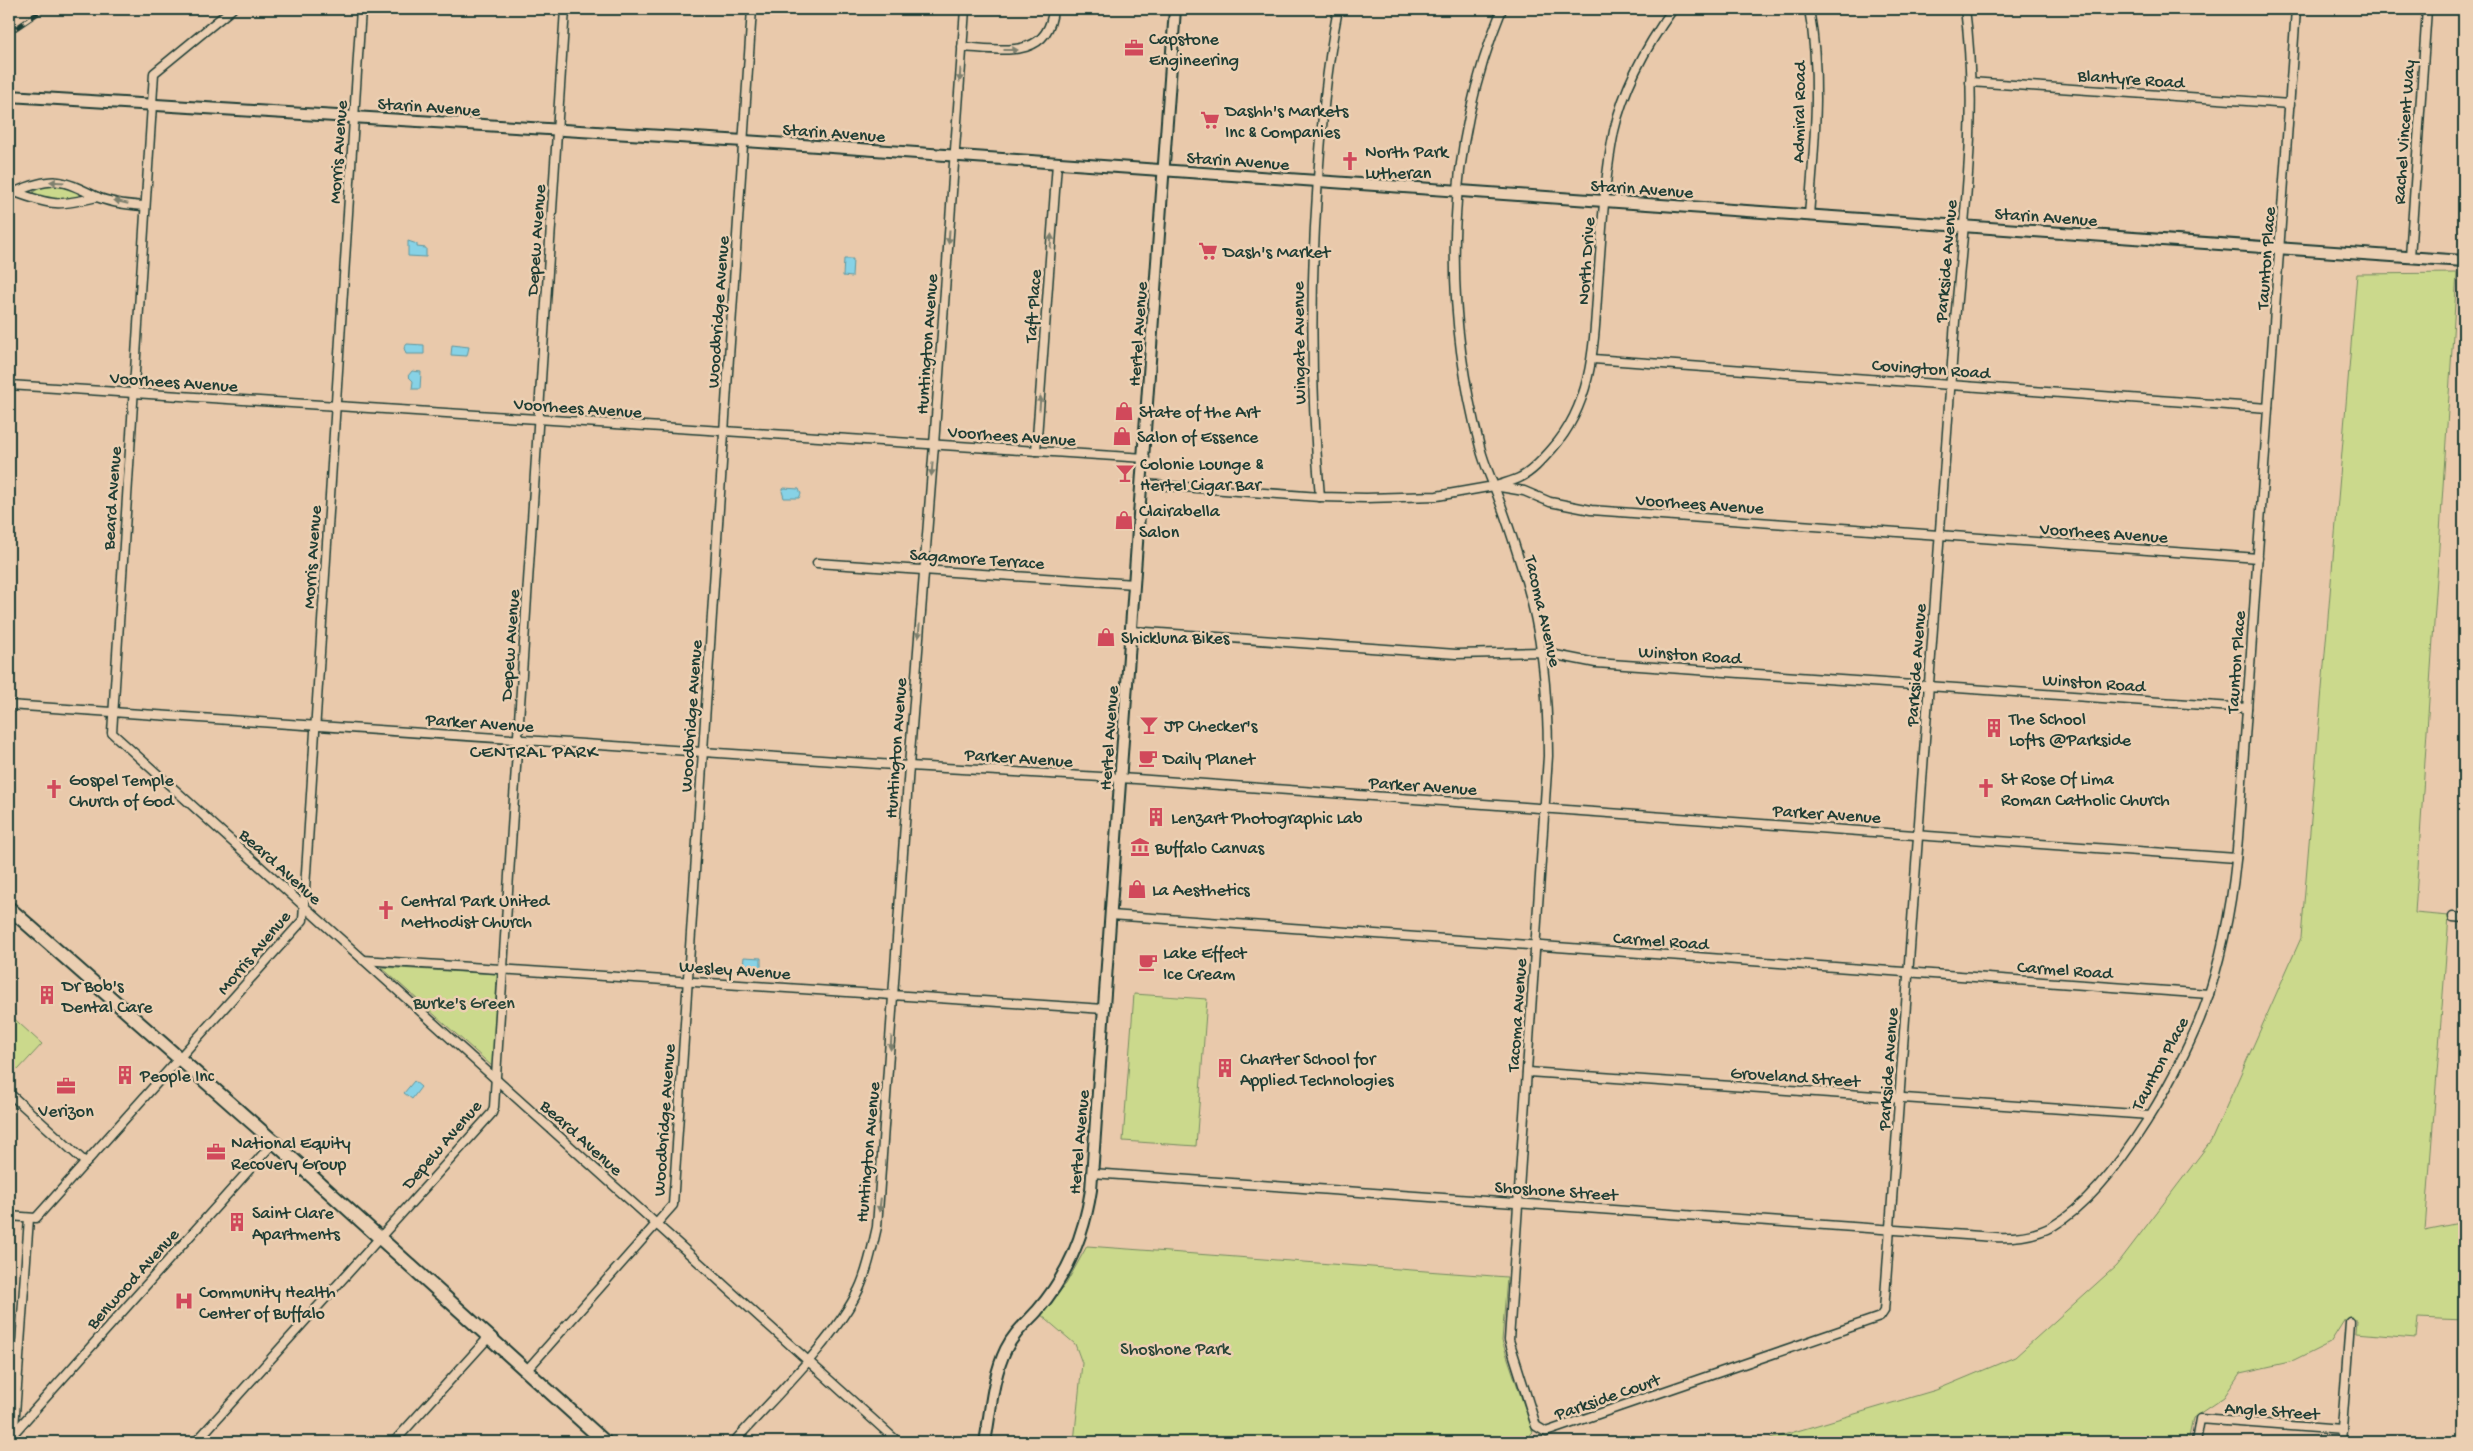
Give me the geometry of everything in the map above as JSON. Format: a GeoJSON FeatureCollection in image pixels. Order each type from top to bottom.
{"type":"FeatureCollection","features":[{"type":"Feature","properties":{"kind":"main road"},"geometry":{"type":"LineString","coordinates":[[9,908],[274,1142],[378,1239],[604,1442]]}},
{"type":"Feature","properties":{"kind":"street","name":"Beard Avenue"},"geometry":{"type":"LineString","coordinates":[[232,9],[154,72],[112,733],[898,1442]]}},
{"type":"Feature","properties":{"kind":"street","name":"Morris Avenue"},"geometry":{"type":"LineString","coordinates":[[29,1218],[36,1218],[304,920],[361,9]]}},
{"type":"Feature","properties":{"kind":"street","name":"Depew Avenue"},"geometry":{"type":"LineString","coordinates":[[196,1442],[492,1113],[497,1080],[565,9]]}},
{"type":"Feature","properties":{"kind":"street","name":"Woodbridge Avenue"},"geometry":{"type":"LineString","coordinates":[[526,1370],[673,1205],[752,9]]}},
{"type":"Feature","properties":{"kind":"street","name":"Huntington Avenue"},"geometry":{"type":"LineString","coordinates":[[734,1442],[807,1361],[844,1315],[858,1290],[870,1258],[881,1196],[908,766],[934,445],[965,9]]}},
{"type":"Feature","properties":{"kind":"street"},"geometry":{"type":"LineString","coordinates":[[962,47],[1014,50],[1030,46],[1044,35],[1050,25],[1053,9]]}},
{"type":"Feature","properties":{"kind":"street","name":"Hertel Avenue"},"geometry":{"type":"LineString","coordinates":[[985,1442],[994,1386],[1005,1350],[1016,1332],[1037,1311],[1072,1259],[1087,1214],[1092,1173],[1145,458],[1175,9]]}},
{"type":"Feature","properties":{"kind":"street","name":"Wingate Avenue"},"geometry":{"type":"LineString","coordinates":[[1320,497],[1314,417],[1313,255],[1324,99],[1338,9]]}},
{"type":"Feature","properties":{"kind":"street","name":"Tacoma Avenue"},"geometry":{"type":"LineString","coordinates":[[1502,9],[1476,87],[1465,137],[1457,191],[1453,276],[1459,337],[1474,426],[1480,449],[1526,583],[1545,684],[1548,732],[1545,808],[1518,1202]]}},
{"type":"Feature","properties":{"kind":"street","name":"North Drive"},"geometry":{"type":"LineString","coordinates":[[1494,486],[1521,477],[1540,463],[1561,440],[1573,422],[1583,398],[1592,359],[1604,202],[1610,152],[1621,105],[1641,61],[1673,9]]}},
{"type":"Feature","properties":{"kind":"street","name":"Admiral Road"},"geometry":{"type":"LineString","coordinates":[[1809,9],[1814,46],[1817,99],[1809,216]]}},
{"type":"Feature","properties":{"kind":"street","name":"Parkside Avenue"},"geometry":{"type":"LineString","coordinates":[[1876,1318],[1880,1317],[1885,1309],[1950,385],[1963,226],[1970,82],[1965,9]]}},
{"type":"Feature","properties":{"kind":"street","name":"Taunton Place"},"geometry":{"type":"LineString","coordinates":[[2017,1237],[2052,1226],[2078,1206],[2117,1162],[2150,1115],[2186,1053],[2209,994],[2229,914],[2236,858],[2281,249],[2296,9]]}},
{"type":"Feature","properties":{"kind":"street","name":"Rachel Vincent Way"},"geometry":{"type":"LineString","coordinates":[[2410,257],[2427,9]]}},
{"type":"Feature","properties":{"kind":"street","name":"Blantyre Road"},"geometry":{"type":"LineString","coordinates":[[1970,82],[2290,104]]}},
{"type":"Feature","properties":{"kind":"street","name":"Starin Avenue"},"geometry":{"type":"LineString","coordinates":[[9,96],[744,141],[2464,261]]}},
{"type":"Feature","properties":{"kind":"street","name":"Taft Place"},"geometry":{"type":"LineString","coordinates":[[1036,452],[1057,164]]}},
{"type":"Feature","properties":{"kind":"street"},"geometry":{"type":"LineString","coordinates":[[12,192],[30,186],[57,181],[77,186],[97,197],[145,206]]}},
{"type":"Feature","properties":{"kind":"street"},"geometry":{"type":"LineString","coordinates":[[12,192],[54,205],[66,205],[97,197]]}},
{"type":"Feature","properties":{"kind":"street","name":"Covington Road"},"geometry":{"type":"LineString","coordinates":[[1592,359],[2268,408]]}},
{"type":"Feature","properties":{"kind":"street","name":"Voorhees Avenue"},"geometry":{"type":"LineString","coordinates":[[9,385],[1145,458]]}},
{"type":"Feature","properties":{"kind":"street","name":"Voorhees Avenue"},"geometry":{"type":"LineString","coordinates":[[1143,484],[1320,497],[1408,498],[1437,496],[1494,486],[1524,491],[1560,505],[1591,510],[2258,558]]}},
{"type":"Feature","properties":{"kind":"street","name":"Sagamore Terrace"},"geometry":{"type":"LineString","coordinates":[[817,563],[1135,584]]}},
{"type":"Feature","properties":{"kind":"street","name":"Winston Road"},"geometry":{"type":"LineString","coordinates":[[1132,631],[1456,654],[1540,652],[1596,662],[2247,708]]}},
{"type":"Feature","properties":{"kind":"street","name":"Parker Avenue"},"geometry":{"type":"LineString","coordinates":[[9,705],[908,766],[1121,778],[2236,858]]}},
{"type":"Feature","properties":{"kind":"street","name":"Carmel Road"},"geometry":{"type":"LineString","coordinates":[[1111,915],[2209,994]]}},
{"type":"Feature","properties":{"kind":"street"},"geometry":{"type":"LineString","coordinates":[[2453,917],[2464,918]]}},
{"type":"Feature","properties":{"kind":"street","name":"Wesley Avenue"},"geometry":{"type":"LineString","coordinates":[[363,960],[1104,1009]]}},
{"type":"Feature","properties":{"kind":"street","name":"Groveland Street"},"geometry":{"type":"LineString","coordinates":[[1528,1072],[2150,1115]]}},
{"type":"Feature","properties":{"kind":"street"},"geometry":{"type":"LineString","coordinates":[[9,1093],[86,1162]]}},
{"type":"Feature","properties":{"kind":"street","name":"Benwood Avenue"},"geometry":{"type":"LineString","coordinates":[[13,1438],[274,1142]]}},
{"type":"Feature","properties":{"kind":"street","name":"Shoshone Street"},"geometry":{"type":"LineString","coordinates":[[1092,1173],[1891,1230],[2017,1237]]}},
{"type":"Feature","properties":{"kind":"street","name":"Parkside Court"},"geometry":{"type":"LineString","coordinates":[[1518,1202],[1508,1340],[1535,1423],[1544,1432],[1552,1431],[1876,1318]]}},
{"type":"Feature","properties":{"kind":"street"},"geometry":{"type":"LineString","coordinates":[[9,1216],[29,1218],[13,1438]]}},
{"type":"Feature","properties":{"kind":"street"},"geometry":{"type":"LineString","coordinates":[[2341,1442],[2350,1322]]}},
{"type":"Feature","properties":{"kind":"street"},"geometry":{"type":"LineString","coordinates":[[394,1442],[489,1337]]}},
{"type":"Feature","properties":{"kind":"street","name":"Angle Street"},"geometry":{"type":"LineString","coordinates":[[2196,1442],[2200,1419],[2342,1430]]}},
{"type":"Feature","properties":{"kind":"green space"},"geometry":{"type":"Polygon","coordinates":[[[60,186],[77,191],[79,195],[75,199],[52,200],[41,198],[33,192],[42,187],[60,186]]]}},
{"type":"Feature","properties":{"kind":"green space"},"geometry":{"type":"Polygon","coordinates":[[[2457,273],[2415,913],[2449,916],[2425,1230],[2464,1222],[2464,1320],[2418,1318],[2416,1338],[2356,1333],[2357,1320],[2345,1319],[2330,1343],[2294,1361],[2240,1373],[2224,1397],[2193,1418],[2188,1442],[1760,1442],[1936,1390],[2015,1357],[2116,1266],[2211,1141],[2301,938],[2357,274],[2457,273]]]}},
{"type":"Feature","properties":{"kind":"green space","name":"Burke's Green"},"geometry":{"type":"Polygon","coordinates":[[[381,967],[497,974],[493,1067],[381,967]]]}},
{"type":"Feature","properties":{"kind":"green space"},"geometry":{"type":"Polygon","coordinates":[[[1134,994],[1207,999],[1196,1146],[1123,1141],[1134,994]]]}},
{"type":"Feature","properties":{"kind":"green space"},"geometry":{"type":"Polygon","coordinates":[[[9,1014],[42,1044],[18,1070],[9,1061],[9,1014]]]}},
{"type":"Feature","properties":{"kind":"green space","name":"Shoshone Park"},"geometry":{"type":"Polygon","coordinates":[[[1087,1246],[1507,1277],[1502,1341],[1533,1432],[1523,1442],[1074,1442],[1082,1363],[1075,1344],[1040,1314],[1066,1284],[1087,1246]]]}},
{"type":"Feature","properties":{"kind":"water"},"geometry":{"type":"Polygon","coordinates":[[[408,241],[417,244],[417,247],[426,248],[426,257],[408,256],[408,241]]]}},
{"type":"Feature","properties":{"kind":"water"},"geometry":{"type":"Polygon","coordinates":[[[844,259],[853,259],[852,277],[843,276],[844,259]]]}},
{"type":"Feature","properties":{"kind":"water"},"geometry":{"type":"Polygon","coordinates":[[[407,344],[424,345],[424,354],[406,354],[404,348],[407,344]]]}},
{"type":"Feature","properties":{"kind":"water"},"geometry":{"type":"Polygon","coordinates":[[[452,345],[469,347],[467,356],[451,355],[452,345]]]}},
{"type":"Feature","properties":{"kind":"water"},"geometry":{"type":"Polygon","coordinates":[[[412,371],[421,372],[420,389],[412,389],[413,381],[408,376],[412,371]]]}},
{"type":"Feature","properties":{"kind":"water"},"geometry":{"type":"Polygon","coordinates":[[[784,488],[799,489],[801,494],[799,498],[784,498],[782,491],[784,488]]]}},
{"type":"Feature","properties":{"kind":"water"},"geometry":{"type":"Polygon","coordinates":[[[744,957],[761,958],[761,967],[743,967],[744,957]]]}},
{"type":"Feature","properties":{"kind":"water"},"geometry":{"type":"Polygon","coordinates":[[[414,1081],[421,1087],[412,1099],[404,1093],[414,1081]]]}},
{"type":"Feature","properties":{"kind":"railway"},"geometry":{"type":"LineString","coordinates":[[9,33],[44,9]]}},
{"type":"Feature","properties":{"kind":"place","name":"Capstone Engineering"},"geometry":{"type":"Point","coordinates":[1134,48]}},
{"type":"Feature","properties":{"kind":"place","name":"Dashh's Markets Inc & Companies"},"geometry":{"type":"Point","coordinates":[1210,120]}},
{"type":"Feature","properties":{"kind":"place","name":"North Park Lutheran"},"geometry":{"type":"Point","coordinates":[1350,161]}},
{"type":"Feature","properties":{"kind":"place","name":"Dash's Market"},"geometry":{"type":"Point","coordinates":[1208,251]}},
{"type":"Feature","properties":{"kind":"place","name":"State of the Art"},"geometry":{"type":"Point","coordinates":[1124,411]}},
{"type":"Feature","properties":{"kind":"place","name":"Salon of Essence"},"geometry":{"type":"Point","coordinates":[1122,436]}},
{"type":"Feature","properties":{"kind":"place","name":"Colonie Lounge & Hertel Cigar Bar"},"geometry":{"type":"Point","coordinates":[1125,473]}},
{"type":"Feature","properties":{"kind":"place","name":"Clairabella Salon"},"geometry":{"type":"Point","coordinates":[1124,520]}},
{"type":"Feature","properties":{"kind":"place","name":"Shickluna Bikes"},"geometry":{"type":"Point","coordinates":[1106,637]}},
{"type":"Feature","properties":{"kind":"place","name":"JP Checker's"},"geometry":{"type":"Point","coordinates":[1149,725]}},
{"type":"Feature","properties":{"kind":"place","name":"The School Lofts @Parkside"},"geometry":{"type":"Point","coordinates":[1994,728]}},
{"type":"Feature","properties":{"kind":"place","name":"Daily Planet"},"geometry":{"type":"Point","coordinates":[1148,758]}},
{"type":"Feature","properties":{"kind":"place","name":"St Rose Of Lima Roman Catholic Church"},"geometry":{"type":"Point","coordinates":[1986,788]}},
{"type":"Feature","properties":{"kind":"place","name":"Gospel Temple Church of God"},"geometry":{"type":"Point","coordinates":[54,789]}},
{"type":"Feature","properties":{"kind":"place","name":"Lenzart Photographic Lab"},"geometry":{"type":"Point","coordinates":[1156,817]}},
{"type":"Feature","properties":{"kind":"place","name":"Buffalo Canvas"},"geometry":{"type":"Point","coordinates":[1140,847]}},
{"type":"Feature","properties":{"kind":"place","name":"La Aesthetics"},"geometry":{"type":"Point","coordinates":[1137,889]}},
{"type":"Feature","properties":{"kind":"place","name":"Central Park United Methodist Church"},"geometry":{"type":"Point","coordinates":[386,910]}},
{"type":"Feature","properties":{"kind":"place","name":"Lake Effect Ice Cream"},"geometry":{"type":"Point","coordinates":[1148,962]}},
{"type":"Feature","properties":{"kind":"place","name":"Dr Bob's Dental Care"},"geometry":{"type":"Point","coordinates":[47,995]}},
{"type":"Feature","properties":{"kind":"place","name":"Charter School for Applied Technologies"},"geometry":{"type":"Point","coordinates":[1225,1068]}},
{"type":"Feature","properties":{"kind":"place","name":"People Inc"},"geometry":{"type":"Point","coordinates":[125,1075]}},
{"type":"Feature","properties":{"kind":"place","name":"Verizon"},"geometry":{"type":"Point","coordinates":[66,1086]}},
{"type":"Feature","properties":{"kind":"place","name":"National Equity Recovery Group"},"geometry":{"type":"Point","coordinates":[216,1152]}},
{"type":"Feature","properties":{"kind":"place","name":"Saint Clare Apartments"},"geometry":{"type":"Point","coordinates":[237,1222]}},
{"type":"Feature","properties":{"kind":"place","name":"Community Health Center of Buffalo"},"geometry":{"type":"Point","coordinates":[184,1301]}},
{"type":"Feature","properties":{"kind":"district","name":"CENTRAL PARK"},"geometry":{"type":"Point","coordinates":[534,750]}}]}
